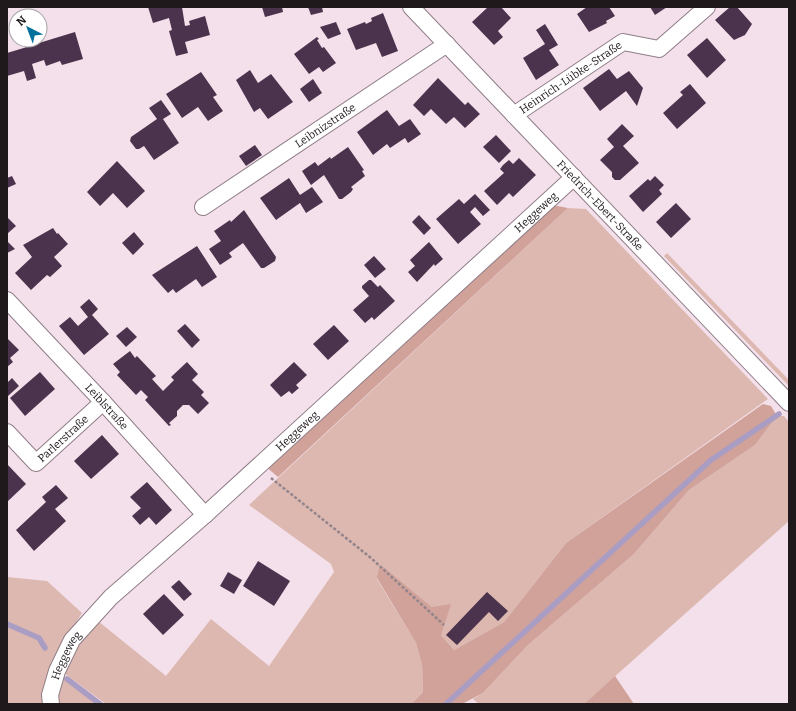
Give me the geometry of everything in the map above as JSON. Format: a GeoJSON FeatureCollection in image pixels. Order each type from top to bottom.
{"type":"FeatureCollection","features":[{"type":"Feature","properties":{"kind":"street","name":"Friedrich-Ebert-Straße"},"geometry":{"type":"LineString","coordinates":[[412,7],[789,403]]}},
{"type":"Feature","properties":{"kind":"street","name":"Heinrich-Lübke-Straße"},"geometry":{"type":"LineString","coordinates":[[514,115],[623,42],[659,49],[707,7]]}},
{"type":"Feature","properties":{"kind":"street","name":"Leibnizstraße"},"geometry":{"type":"LineString","coordinates":[[203,207],[447,44]]}},
{"type":"Feature","properties":{"kind":"street","name":"Heggeweg"},"geometry":{"type":"LineString","coordinates":[[51,704],[50,695],[57,671],[72,640],[111,597],[205,515],[574,177]]}},
{"type":"Feature","properties":{"kind":"street","name":"Leiblstraße"},"geometry":{"type":"LineString","coordinates":[[7,300],[103,402],[205,515]]}},
{"type":"Feature","properties":{"kind":"street","name":"Parlerstraße"},"geometry":{"type":"LineString","coordinates":[[7,432],[36,463],[103,402]]}},
{"type":"Feature","properties":{"kind":"path"},"geometry":{"type":"LineString","coordinates":[[274,480],[371,558],[444,625]]}},
{"type":"Feature","properties":{"kind":"shaded area"},"geometry":{"type":"Polygon","coordinates":[[[552,205],[568,208],[278,477],[265,466],[552,205]]]}},
{"type":"Feature","properties":{"kind":"shaded area"},"geometry":{"type":"Polygon","coordinates":[[[568,208],[586,209],[768,399],[566,543],[504,622],[454,650],[441,635],[432,607],[384,567],[377,579],[416,643],[422,665],[423,692],[411,704],[106,704],[65,674],[65,680],[98,704],[55,704],[63,662],[98,621],[166,676],[211,619],[269,666],[334,572],[331,564],[249,505],[568,208]]]}},
{"type":"Feature","properties":{"kind":"shaded area"},"geometry":{"type":"Polygon","coordinates":[[[667,253],[789,380],[789,386],[664,256],[667,253]]]}},
{"type":"Feature","properties":{"kind":"shaded area"},"geometry":{"type":"Polygon","coordinates":[[[763,404],[771,406],[777,416],[755,445],[689,490],[634,554],[528,645],[483,693],[462,704],[411,704],[423,692],[422,665],[416,643],[377,578],[379,568],[384,567],[432,607],[451,604],[441,635],[454,650],[504,622],[566,543],[763,404]]]}},
{"type":"Feature","properties":{"kind":"shaded area"},"geometry":{"type":"Polygon","coordinates":[[[777,416],[784,416],[789,422],[789,521],[584,704],[479,704],[473,699],[483,693],[528,645],[634,554],[689,490],[755,445],[777,416]]]}},
{"type":"Feature","properties":{"kind":"shaded area"},"geometry":{"type":"Polygon","coordinates":[[[7,577],[47,581],[82,613],[67,637],[45,704],[7,704],[7,577]]]}},
{"type":"Feature","properties":{"kind":"shaded area"},"geometry":{"type":"Polygon","coordinates":[[[615,676],[634,704],[584,704],[615,676]]]}},
{"type":"Feature","properties":{"kind":"building"},"geometry":{"type":"Polygon","coordinates":[[[148,7],[182,7],[185,26],[190,25],[189,21],[205,16],[210,35],[185,42],[188,53],[176,56],[169,31],[172,30],[169,18],[153,23],[148,7]]]}},
{"type":"Feature","properties":{"kind":"building"},"geometry":{"type":"Polygon","coordinates":[[[262,7],[282,7],[283,12],[265,17],[262,7]]]}},
{"type":"Feature","properties":{"kind":"building"},"geometry":{"type":"Polygon","coordinates":[[[308,7],[322,7],[323,12],[311,15],[308,7]]]}},
{"type":"Feature","properties":{"kind":"building"},"geometry":{"type":"Polygon","coordinates":[[[488,7],[501,7],[511,18],[498,31],[503,37],[494,45],[472,22],[488,7]]]}},
{"type":"Feature","properties":{"kind":"building"},"geometry":{"type":"Polygon","coordinates":[[[587,7],[609,7],[615,16],[606,21],[607,23],[589,32],[577,14],[587,7]]]}},
{"type":"Feature","properties":{"kind":"building"},"geometry":{"type":"Polygon","coordinates":[[[650,7],[667,7],[655,15],[650,7]]]}},
{"type":"Feature","properties":{"kind":"building"},"geometry":{"type":"Polygon","coordinates":[[[730,7],[737,7],[752,24],[745,35],[734,40],[715,20],[730,7]]]}},
{"type":"Feature","properties":{"kind":"building"},"geometry":{"type":"Polygon","coordinates":[[[383,13],[398,51],[382,57],[376,43],[356,50],[347,29],[365,22],[366,24],[372,21],[371,18],[383,13]]]}},
{"type":"Feature","properties":{"kind":"building"},"geometry":{"type":"Polygon","coordinates":[[[336,22],[341,34],[328,39],[320,27],[336,22]]]}},
{"type":"Feature","properties":{"kind":"building"},"geometry":{"type":"Polygon","coordinates":[[[545,24],[558,45],[549,50],[559,65],[536,80],[523,58],[545,44],[536,30],[545,24]]]}},
{"type":"Feature","properties":{"kind":"building"},"geometry":{"type":"Polygon","coordinates":[[[75,32],[83,59],[62,65],[60,61],[46,66],[44,60],[32,64],[36,78],[27,81],[24,71],[7,76],[7,53],[24,48],[48,48],[48,40],[75,32]]]}},
{"type":"Feature","properties":{"kind":"building"},"geometry":{"type":"Polygon","coordinates":[[[317,37],[319,39],[317,40],[322,48],[324,47],[336,63],[323,72],[319,67],[309,74],[294,54],[317,37]]]}},
{"type":"Feature","properties":{"kind":"building"},"geometry":{"type":"Polygon","coordinates":[[[707,38],[726,60],[707,78],[687,55],[707,38]]]}},
{"type":"Feature","properties":{"kind":"building"},"geometry":{"type":"Polygon","coordinates":[[[609,69],[617,79],[629,71],[643,88],[637,106],[626,91],[600,111],[583,88],[609,69]]]}},
{"type":"Feature","properties":{"kind":"building"},"geometry":{"type":"Polygon","coordinates":[[[250,70],[258,83],[271,74],[293,102],[268,119],[260,108],[254,112],[236,80],[250,70]]]}},
{"type":"Feature","properties":{"kind":"building"},"geometry":{"type":"Polygon","coordinates":[[[201,72],[217,95],[213,97],[223,111],[208,121],[198,107],[182,118],[166,94],[201,72]]]}},
{"type":"Feature","properties":{"kind":"building"},"geometry":{"type":"Polygon","coordinates":[[[438,78],[465,105],[468,102],[480,114],[465,128],[454,117],[446,124],[431,109],[424,116],[413,105],[438,78]]]}},
{"type":"Feature","properties":{"kind":"building"},"geometry":{"type":"Polygon","coordinates":[[[313,79],[322,93],[309,102],[300,89],[313,79]]]}},
{"type":"Feature","properties":{"kind":"building"},"geometry":{"type":"Polygon","coordinates":[[[690,84],[706,103],[677,129],[663,113],[683,95],[680,92],[690,84]]]}},
{"type":"Feature","properties":{"kind":"building"},"geometry":{"type":"Polygon","coordinates":[[[161,100],[171,114],[163,119],[179,143],[154,160],[144,146],[136,149],[130,141],[131,137],[157,119],[149,108],[161,100]]]}},
{"type":"Feature","properties":{"kind":"building"},"geometry":{"type":"Polygon","coordinates":[[[387,110],[399,126],[410,119],[421,134],[408,143],[405,138],[390,148],[387,144],[373,155],[357,132],[387,110]]]}},
{"type":"Feature","properties":{"kind":"building"},"geometry":{"type":"Polygon","coordinates":[[[622,124],[634,136],[623,146],[639,163],[620,180],[615,180],[612,177],[612,172],[600,160],[614,147],[607,139],[622,124]]]}},
{"type":"Feature","properties":{"kind":"building"},"geometry":{"type":"Polygon","coordinates":[[[496,135],[511,151],[499,163],[483,147],[496,135]]]}},
{"type":"Feature","properties":{"kind":"building"},"geometry":{"type":"Polygon","coordinates":[[[255,145],[262,155],[246,166],[239,156],[255,145]]]}},
{"type":"Feature","properties":{"kind":"building"},"geometry":{"type":"Polygon","coordinates":[[[348,147],[364,170],[362,171],[365,176],[351,187],[353,189],[351,192],[342,199],[339,199],[324,175],[311,185],[302,171],[315,162],[318,166],[348,147]]]}},
{"type":"Feature","properties":{"kind":"building"},"geometry":{"type":"Polygon","coordinates":[[[519,158],[536,175],[513,197],[509,193],[497,205],[484,191],[504,173],[500,169],[503,165],[509,160],[513,164],[519,158]]]}},
{"type":"Feature","properties":{"kind":"building"},"geometry":{"type":"Polygon","coordinates":[[[117,161],[145,191],[127,208],[113,193],[100,206],[87,192],[117,161]]]}},
{"type":"Feature","properties":{"kind":"building"},"geometry":{"type":"Polygon","coordinates":[[[12,176],[16,184],[7,188],[7,178],[12,176]]]}},
{"type":"Feature","properties":{"kind":"building"},"geometry":{"type":"Polygon","coordinates":[[[655,176],[664,185],[659,190],[662,194],[643,212],[629,196],[648,179],[650,181],[655,176]]]}},
{"type":"Feature","properties":{"kind":"building"},"geometry":{"type":"Polygon","coordinates":[[[289,178],[300,195],[312,187],[323,202],[306,213],[300,203],[276,220],[260,198],[289,178]]]}},
{"type":"Feature","properties":{"kind":"building"},"geometry":{"type":"Polygon","coordinates":[[[475,194],[490,210],[483,216],[475,207],[470,212],[481,224],[458,244],[436,219],[459,199],[464,204],[475,194]]]}},
{"type":"Feature","properties":{"kind":"building"},"geometry":{"type":"Polygon","coordinates":[[[676,203],[691,219],[671,238],[656,222],[676,203]]]}},
{"type":"Feature","properties":{"kind":"building"},"geometry":{"type":"Polygon","coordinates":[[[244,210],[276,257],[275,261],[264,268],[261,268],[243,243],[229,253],[232,257],[220,265],[209,249],[221,241],[214,231],[230,220],[231,222],[244,210]]]}},
{"type":"Feature","properties":{"kind":"building"},"geometry":{"type":"Polygon","coordinates":[[[419,215],[431,228],[424,235],[412,222],[419,215]]]}},
{"type":"Feature","properties":{"kind":"building"},"geometry":{"type":"Polygon","coordinates":[[[7,217],[16,226],[7,234],[7,217]]]}},
{"type":"Feature","properties":{"kind":"building"},"geometry":{"type":"Polygon","coordinates":[[[53,228],[68,244],[54,257],[62,266],[50,277],[47,275],[31,290],[15,273],[32,257],[23,245],[53,228]]]}},
{"type":"Feature","properties":{"kind":"building"},"geometry":{"type":"Polygon","coordinates":[[[134,232],[144,244],[133,255],[122,243],[134,232]]]}},
{"type":"Feature","properties":{"kind":"building"},"geometry":{"type":"Polygon","coordinates":[[[7,241],[15,249],[7,253],[7,241]]]}},
{"type":"Feature","properties":{"kind":"building"},"geometry":{"type":"Polygon","coordinates":[[[429,242],[443,259],[435,266],[434,264],[417,282],[408,272],[415,266],[410,260],[429,242]]]}},
{"type":"Feature","properties":{"kind":"building"},"geometry":{"type":"Polygon","coordinates":[[[197,246],[217,277],[202,287],[196,279],[176,293],[173,289],[168,293],[152,275],[197,246]]]}},
{"type":"Feature","properties":{"kind":"building"},"geometry":{"type":"Polygon","coordinates":[[[374,256],[386,269],[375,278],[364,265],[374,256]]]}},
{"type":"Feature","properties":{"kind":"building"},"geometry":{"type":"Polygon","coordinates":[[[371,280],[378,287],[380,285],[395,301],[374,320],[372,317],[365,323],[353,310],[369,296],[362,286],[371,280]]]}},
{"type":"Feature","properties":{"kind":"building"},"geometry":{"type":"Polygon","coordinates":[[[89,299],[98,309],[92,315],[109,334],[84,355],[59,326],[70,317],[78,326],[88,317],[80,307],[89,299]]]}},
{"type":"Feature","properties":{"kind":"building"},"geometry":{"type":"Polygon","coordinates":[[[185,324],[200,340],[192,348],[177,331],[185,324]]]}},
{"type":"Feature","properties":{"kind":"building"},"geometry":{"type":"Polygon","coordinates":[[[334,325],[349,341],[328,360],[313,344],[334,325]]]}},
{"type":"Feature","properties":{"kind":"building"},"geometry":{"type":"Polygon","coordinates":[[[127,327],[137,337],[126,347],[116,336],[127,327]]]}},
{"type":"Feature","properties":{"kind":"building"},"geometry":{"type":"Polygon","coordinates":[[[7,338],[19,350],[10,358],[13,362],[7,367],[7,338]]]}},
{"type":"Feature","properties":{"kind":"building"},"geometry":{"type":"Polygon","coordinates":[[[130,351],[135,358],[137,356],[156,376],[152,379],[163,391],[174,380],[171,377],[187,362],[198,374],[192,380],[204,392],[201,395],[209,403],[198,414],[189,405],[183,405],[177,411],[177,416],[169,423],[171,425],[169,426],[145,400],[148,397],[141,390],[136,395],[117,375],[120,372],[113,364],[130,351]]]}},
{"type":"Feature","properties":{"kind":"building"},"geometry":{"type":"Polygon","coordinates":[[[294,362],[307,375],[296,385],[299,388],[292,394],[289,391],[281,397],[270,385],[294,362]]]}},
{"type":"Feature","properties":{"kind":"building"},"geometry":{"type":"Polygon","coordinates":[[[40,372],[55,389],[25,416],[10,398],[40,372]]]}},
{"type":"Feature","properties":{"kind":"building"},"geometry":{"type":"Polygon","coordinates":[[[12,378],[19,386],[8,396],[7,383],[12,378]]]}},
{"type":"Feature","properties":{"kind":"building"},"geometry":{"type":"Polygon","coordinates":[[[102,435],[119,454],[91,479],[74,461],[102,435]]]}},
{"type":"Feature","properties":{"kind":"building"},"geometry":{"type":"Polygon","coordinates":[[[7,464],[26,484],[7,502],[7,464]]]}},
{"type":"Feature","properties":{"kind":"building"},"geometry":{"type":"Polygon","coordinates":[[[147,482],[172,510],[156,525],[149,517],[140,525],[132,516],[141,508],[130,497],[147,482]]]}},
{"type":"Feature","properties":{"kind":"building"},"geometry":{"type":"Polygon","coordinates":[[[56,485],[68,498],[55,509],[66,521],[34,551],[16,530],[46,502],[42,497],[56,485]]]}},
{"type":"Feature","properties":{"kind":"building"},"geometry":{"type":"Polygon","coordinates":[[[258,561],[290,581],[274,606],[243,586],[258,561]]]}},
{"type":"Feature","properties":{"kind":"building"},"geometry":{"type":"Polygon","coordinates":[[[228,572],[242,580],[234,594],[220,586],[228,572]]]}},
{"type":"Feature","properties":{"kind":"building"},"geometry":{"type":"Polygon","coordinates":[[[179,580],[192,594],[184,601],[171,587],[179,580]]]}},
{"type":"Feature","properties":{"kind":"building"},"geometry":{"type":"Polygon","coordinates":[[[487,592],[508,611],[498,621],[489,612],[457,645],[446,635],[487,592]]]}},
{"type":"Feature","properties":{"kind":"building"},"geometry":{"type":"Polygon","coordinates":[[[164,594],[184,615],[163,635],[143,614],[164,594]]]}},
{"type":"Feature","properties":{"kind":"waterway"},"geometry":{"type":"LineString","coordinates":[[446,704],[711,460],[779,414]]}},
{"type":"Feature","properties":{"kind":"waterway"},"geometry":{"type":"LineString","coordinates":[[7,624],[39,638],[45,648]]}},
{"type":"Feature","properties":{"kind":"waterway"},"geometry":{"type":"LineString","coordinates":[[67,679],[100,704]]}}]}
